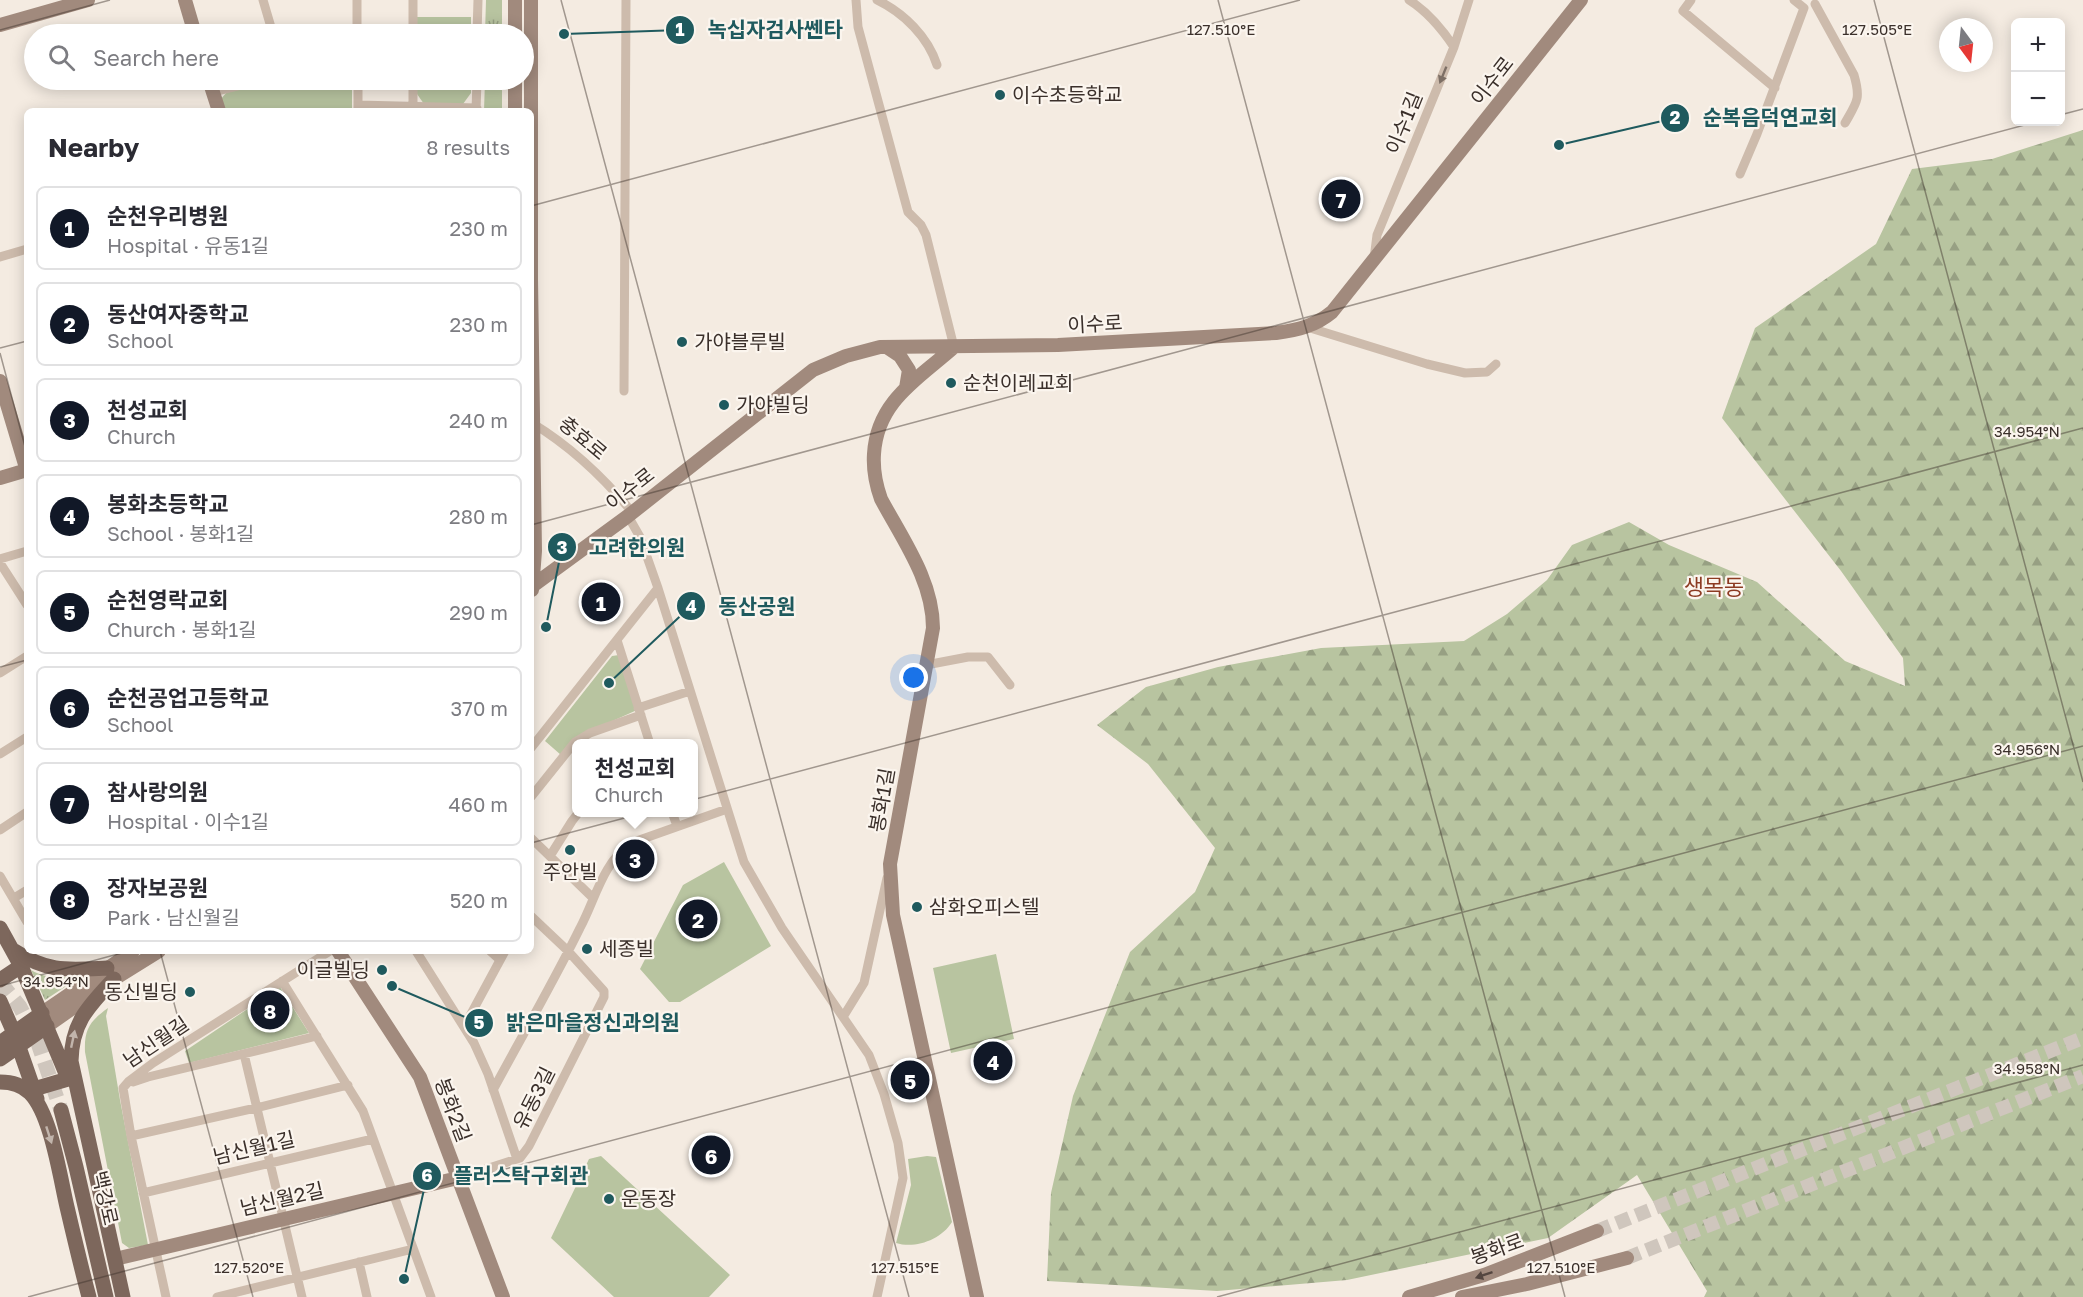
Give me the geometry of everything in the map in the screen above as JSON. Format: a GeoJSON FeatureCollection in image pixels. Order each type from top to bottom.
{"type":"FeatureCollection","features":[{"type":"Feature","properties":{"kind":"main road"},"geometry":{"type":"LineString","coordinates":[[0,25],[88,0]]}},
{"type":"Feature","properties":{"kind":"main road"},"geometry":{"type":"LineString","coordinates":[[185,0],[192,24]]}},
{"type":"Feature","properties":{"kind":"main road"},"geometry":{"type":"LineString","coordinates":[[515,0],[515,24]]}},
{"type":"Feature","properties":{"kind":"main road","name":"충효로"},"geometry":{"type":"LineString","coordinates":[[531,0],[531,24]]}},
{"type":"Feature","properties":{"kind":"main road","name":"이수로"},"geometry":{"type":"LineString","coordinates":[[534,587],[813,370],[828,362],[855,353],[886,347],[1058,345],[1276,333],[1307,327],[1321,320],[1332,312],[1581,0]]}},
{"type":"Feature","properties":{"kind":"main road"},"geometry":{"type":"LineString","coordinates":[[213,90],[218,108]]}},
{"type":"Feature","properties":{"kind":"main road"},"geometry":{"type":"LineString","coordinates":[[515,90],[515,108]]}},
{"type":"Feature","properties":{"kind":"main road","name":"충효로"},"geometry":{"type":"LineString","coordinates":[[531,90],[531,108]]}},
{"type":"Feature","properties":{"kind":"main road"},"geometry":{"type":"LineString","coordinates":[[886,347],[900,356],[907,365],[910,376],[906,388]]}},
{"type":"Feature","properties":{"kind":"main road","name":"봉화1길"},"geometry":{"type":"LineString","coordinates":[[954,347],[906,388],[889,407],[881,420],[875,440],[875,474],[881,499],[926,584],[933,610],[933,628],[890,864],[894,915],[977,1297]]}},
{"type":"Feature","properties":{"kind":"main road"},"geometry":{"type":"LineString","coordinates":[[0,381],[24,461]]}},
{"type":"Feature","properties":{"kind":"main road"},"geometry":{"type":"LineString","coordinates":[[0,478],[24,472]]}},
{"type":"Feature","properties":{"kind":"main road","name":"충효로"},"geometry":{"type":"LineString","coordinates":[[534,508],[534,564]]}},
{"type":"Feature","properties":{"kind":"main road"},"geometry":{"type":"LineString","coordinates":[[535,551],[546,567],[559,567]]}},
{"type":"Feature","properties":{"kind":"main road"},"geometry":{"type":"LineString","coordinates":[[0,928],[11,957],[45,1020],[68,1079],[79,1096]]}},
{"type":"Feature","properties":{"kind":"main road"},"geometry":{"type":"LineString","coordinates":[[0,1059],[16,1039],[110,974],[130,954]]}},
{"type":"Feature","properties":{"kind":"main road"},"geometry":{"type":"LineString","coordinates":[[11,957],[28,960],[49,968],[110,974],[153,954]]}},
{"type":"Feature","properties":{"kind":"main road","name":"봉화2길"},"geometry":{"type":"LineString","coordinates":[[340,954],[420,1077],[502,1297]]}},
{"type":"Feature","properties":{"kind":"main road"},"geometry":{"type":"LineString","coordinates":[[0,980],[11,957]]}},
{"type":"Feature","properties":{"kind":"main road"},"geometry":{"type":"LineString","coordinates":[[110,974],[85,1010],[76,1028],[71,1043],[71,1061],[123,1297]]}},
{"type":"Feature","properties":{"kind":"main road"},"geometry":{"type":"LineString","coordinates":[[0,1000],[54,1148],[89,1297]]}},
{"type":"Feature","properties":{"kind":"main road"},"geometry":{"type":"LineString","coordinates":[[0,1043],[16,1039]]}},
{"type":"Feature","properties":{"kind":"main road"},"geometry":{"type":"LineString","coordinates":[[34,1089],[68,1079]]}},
{"type":"Feature","properties":{"kind":"main road"},"geometry":{"type":"LineString","coordinates":[[0,1082],[11,1083],[25,1089],[41,1110]]}},
{"type":"Feature","properties":{"kind":"main road","name":"백강로"},"geometry":{"type":"LineString","coordinates":[[61,1110],[106,1297]]}},
{"type":"Feature","properties":{"kind":"main road","name":"남신월2길"},"geometry":{"type":"LineString","coordinates":[[115,1259],[458,1178]]}},
{"type":"Feature","properties":{"kind":"main road","name":"봉화로"},"geometry":{"type":"LineString","coordinates":[[1408,1297],[1484,1275],[1597,1231]]}},
{"type":"Feature","properties":{"kind":"main road","name":"봉화로"},"geometry":{"type":"LineString","coordinates":[[1462,1297],[1527,1284],[1627,1258]]}},
{"type":"Feature","properties":{"kind":"street"},"geometry":{"type":"LineString","coordinates":[[263,0],[270,24]]}},
{"type":"Feature","properties":{"kind":"street"},"geometry":{"type":"LineString","coordinates":[[357,0],[357,24]]}},
{"type":"Feature","properties":{"kind":"street"},"geometry":{"type":"LineString","coordinates":[[413,0],[413,24]]}},
{"type":"Feature","properties":{"kind":"street"},"geometry":{"type":"LineString","coordinates":[[477,24],[478,0]]}},
{"type":"Feature","properties":{"kind":"street"},"geometry":{"type":"LineString","coordinates":[[624,391],[626,0]]}},
{"type":"Feature","properties":{"kind":"street"},"geometry":{"type":"LineString","coordinates":[[856,0],[855,11],[858,27],[908,212],[921,225],[926,235],[954,347]]}},
{"type":"Feature","properties":{"kind":"street"},"geometry":{"type":"LineString","coordinates":[[877,0],[888,5],[914,26],[937,65]]}},
{"type":"Feature","properties":{"kind":"street"},"geometry":{"type":"LineString","coordinates":[[1409,0],[1431,18],[1454,47]]}},
{"type":"Feature","properties":{"kind":"street","name":"이수1길"},"geometry":{"type":"LineString","coordinates":[[1374,260],[1377,235],[1454,47],[1469,0]]}},
{"type":"Feature","properties":{"kind":"street"},"geometry":{"type":"LineString","coordinates":[[1691,0],[1683,11],[1775,88]]}},
{"type":"Feature","properties":{"kind":"street"},"geometry":{"type":"LineString","coordinates":[[1794,0],[1804,8]]}},
{"type":"Feature","properties":{"kind":"street"},"geometry":{"type":"LineString","coordinates":[[1740,174],[1804,8],[1815,2],[1854,75],[1858,91],[1857,101],[1845,123]]}},
{"type":"Feature","properties":{"kind":"street"},"geometry":{"type":"LineString","coordinates":[[358,90],[358,108],[413,108],[413,90]]}},
{"type":"Feature","properties":{"kind":"street"},"geometry":{"type":"LineString","coordinates":[[476,108],[477,90]]}},
{"type":"Feature","properties":{"kind":"street"},"geometry":{"type":"LineString","coordinates":[[0,257],[24,250]]}},
{"type":"Feature","properties":{"kind":"street"},"geometry":{"type":"LineString","coordinates":[[1307,327],[1383,352],[1465,373],[1487,372],[1496,364]]}},
{"type":"Feature","properties":{"kind":"street","name":"충효로"},"geometry":{"type":"LineString","coordinates":[[534,424],[550,434],[613,489],[630,514],[658,588],[744,862],[782,928],[874,1065],[892,1118],[902,1165],[901,1189],[877,1297]]}},
{"type":"Feature","properties":{"kind":"street"},"geometry":{"type":"LineString","coordinates":[[24,552],[0,561],[24,599]]}},
{"type":"Feature","properties":{"kind":"street"},"geometry":{"type":"LineString","coordinates":[[534,744],[658,588]]}},
{"type":"Feature","properties":{"kind":"street"},"geometry":{"type":"LineString","coordinates":[[616,640],[648,739]]}},
{"type":"Feature","properties":{"kind":"street"},"geometry":{"type":"LineString","coordinates":[[926,665],[968,657],[988,657],[1010,685]]}},
{"type":"Feature","properties":{"kind":"street"},"geometry":{"type":"LineString","coordinates":[[0,673],[24,658]]}},
{"type":"Feature","properties":{"kind":"street"},"geometry":{"type":"LineString","coordinates":[[580,739],[590,732],[690,691]]}},
{"type":"Feature","properties":{"kind":"street"},"geometry":{"type":"LineString","coordinates":[[0,754],[24,739]]}},
{"type":"Feature","properties":{"kind":"street"},"geometry":{"type":"LineString","coordinates":[[534,793],[572,746]]}},
{"type":"Feature","properties":{"kind":"street"},"geometry":{"type":"LineString","coordinates":[[493,1090],[581,927],[602,876],[618,852],[631,843],[727,809]]}},
{"type":"Feature","properties":{"kind":"street"},"geometry":{"type":"LineString","coordinates":[[0,830],[24,814]]}},
{"type":"Feature","properties":{"kind":"street"},"geometry":{"type":"LineString","coordinates":[[550,856],[576,817]]}},
{"type":"Feature","properties":{"kind":"street"},"geometry":{"type":"LineString","coordinates":[[674,817],[677,826]]}},
{"type":"Feature","properties":{"kind":"street"},"geometry":{"type":"LineString","coordinates":[[534,841],[593,898]]}},
{"type":"Feature","properties":{"kind":"street"},"geometry":{"type":"LineString","coordinates":[[843,1017],[864,983],[890,864]]}},
{"type":"Feature","properties":{"kind":"street"},"geometry":{"type":"LineString","coordinates":[[0,876],[24,916]]}},
{"type":"Feature","properties":{"kind":"street"},"geometry":{"type":"LineString","coordinates":[[14,898],[24,892]]}},
{"type":"Feature","properties":{"kind":"street","name":"유동3길"},"geometry":{"type":"LineString","coordinates":[[458,1178],[520,1158],[529,1146],[604,997],[604,991],[568,951],[534,919]]}},
{"type":"Feature","properties":{"kind":"street","name":"남신월길"},"geometry":{"type":"LineString","coordinates":[[166,1297],[154,1250],[123,1088],[153,1063],[325,954]]}},
{"type":"Feature","properties":{"kind":"street"},"geometry":{"type":"LineString","coordinates":[[418,954],[465,1025],[474,1043],[493,1090],[516,1159]]}},
{"type":"Feature","properties":{"kind":"street"},"geometry":{"type":"LineString","coordinates":[[493,954],[500,960]]}},
{"type":"Feature","properties":{"kind":"street"},"geometry":{"type":"LineString","coordinates":[[465,1025],[503,954]]}},
{"type":"Feature","properties":{"kind":"street"},"geometry":{"type":"LineString","coordinates":[[282,981],[363,1111],[431,1297]]}},
{"type":"Feature","properties":{"kind":"street"},"geometry":{"type":"LineString","coordinates":[[123,1088],[138,1080],[317,1036]]}},
{"type":"Feature","properties":{"kind":"street"},"geometry":{"type":"LineString","coordinates":[[244,1054],[302,1297]]}},
{"type":"Feature","properties":{"kind":"street","name":"남신월1길"},"geometry":{"type":"LineString","coordinates":[[131,1136],[348,1085]]}},
{"type":"Feature","properties":{"kind":"street","name":"남신월1길"},"geometry":{"type":"LineString","coordinates":[[143,1193],[373,1139]]}},
{"type":"Feature","properties":{"kind":"street"},"geometry":{"type":"LineString","coordinates":[[217,1297],[233,1295],[413,1249]]}},
{"type":"Feature","properties":{"kind":"street"},"geometry":{"type":"LineString","coordinates":[[359,1262],[367,1297]]}},
{"type":"Feature","properties":{"kind":"green space"},"geometry":{"type":"Polygon","coordinates":[[[486,0],[502,0],[502,24],[485,24],[486,0]]]}},
{"type":"Feature","properties":{"kind":"green space"},"geometry":{"type":"Polygon","coordinates":[[[417,17],[471,17],[471,24],[417,24],[417,17]]]}},
{"type":"Feature","properties":{"kind":"green space"},"geometry":{"type":"Polygon","coordinates":[[[234,90],[352,90],[352,108],[222,108],[220,100],[227,92],[234,90]]]}},
{"type":"Feature","properties":{"kind":"green space"},"geometry":{"type":"Polygon","coordinates":[[[417,90],[471,90],[463,104],[424,104],[417,90]]]}},
{"type":"Feature","properties":{"kind":"green space"},"geometry":{"type":"Polygon","coordinates":[[[485,90],[502,90],[502,108],[484,108],[485,90]]]}},
{"type":"Feature","properties":{"kind":"green space"},"geometry":{"type":"Polygon","coordinates":[[[2083,130],[2083,1297],[1704,1297],[1707,1291],[1637,1175],[1548,1238],[1347,1280],[1217,1291],[1047,1281],[1051,1193],[1073,1096],[1130,952],[1195,892],[1215,848],[1148,764],[1097,725],[1146,687],[1218,667],[1321,648],[1464,641],[1507,614],[1547,580],[1572,545],[1629,522],[1669,545],[1757,582],[1845,661],[1905,686],[1903,658],[1841,571],[1722,418],[1755,328],[1876,244],[1912,169],[1992,159],[2083,130]]]}},
{"type":"Feature","properties":{"kind":"green space"},"geometry":{"type":"Polygon","coordinates":[[[619,655],[637,710],[586,733],[579,739],[572,739],[572,745],[561,755],[545,741],[612,656],[619,655]]]}},
{"type":"Feature","properties":{"kind":"green space"},"geometry":{"type":"Polygon","coordinates":[[[724,862],[771,946],[680,1002],[669,1002],[640,969],[683,885],[724,862]]]}},
{"type":"Feature","properties":{"kind":"green space"},"geometry":{"type":"Polygon","coordinates":[[[996,954],[1014,1039],[951,1053],[933,968],[996,954]]]}},
{"type":"Feature","properties":{"kind":"green space"},"geometry":{"type":"Polygon","coordinates":[[[31,970],[50,977],[83,975],[45,1000],[31,970]]]}},
{"type":"Feature","properties":{"kind":"green space"},"geometry":{"type":"Polygon","coordinates":[[[280,987],[309,1033],[189,1063],[185,1051],[280,987]]]}},
{"type":"Feature","properties":{"kind":"green space"},"geometry":{"type":"Polygon","coordinates":[[[108,1008],[106,1016],[120,1100],[148,1245],[129,1248],[122,1243],[85,1052],[89,1026],[108,1008]]]}},
{"type":"Feature","properties":{"kind":"green space","name":"운동장"},"geometry":{"type":"Polygon","coordinates":[[[601,1156],[730,1275],[709,1297],[614,1297],[551,1238],[589,1159],[601,1156]]]}},
{"type":"Feature","properties":{"kind":"green space"},"geometry":{"type":"Polygon","coordinates":[[[936,1157],[952,1222],[941,1234],[927,1242],[911,1245],[896,1243],[911,1185],[908,1159],[936,1157]]]}},
{"type":"Feature","properties":{"kind":"tunnel"},"geometry":{"type":"LineString","coordinates":[[0,982],[20,1007],[38,1043],[61,1110]]}},
{"type":"Feature","properties":{"kind":"tunnel"},"geometry":{"type":"LineString","coordinates":[[1597,1231],[2083,1038]]}},
{"type":"Feature","properties":{"kind":"tunnel"},"geometry":{"type":"LineString","coordinates":[[1627,1258],[2083,1076]]}},
{"type":"Feature","properties":{"kind":"place","name":"녹십자검사쎈타"},"geometry":{"type":"Point","coordinates":[564,34]}},
{"type":"Feature","properties":{"kind":"place","name":"이수초등학교"},"geometry":{"type":"Point","coordinates":[1000,95]}},
{"type":"Feature","properties":{"kind":"place","name":"순복음덕연교회"},"geometry":{"type":"Point","coordinates":[1559,145]}},
{"type":"Feature","properties":{"kind":"place","name":"참사랑의원"},"geometry":{"type":"Point","coordinates":[1341,199]}},
{"type":"Feature","properties":{"kind":"place","name":"가야블루빌"},"geometry":{"type":"Point","coordinates":[682,342]}},
{"type":"Feature","properties":{"kind":"place","name":"순천이레교회"},"geometry":{"type":"Point","coordinates":[951,383]}},
{"type":"Feature","properties":{"kind":"place","name":"가야빌딩"},"geometry":{"type":"Point","coordinates":[724,405]}},
{"type":"Feature","properties":{"kind":"place","name":"순천우리병원"},"geometry":{"type":"Point","coordinates":[601,602]}},
{"type":"Feature","properties":{"kind":"place","name":"고려한의원"},"geometry":{"type":"Point","coordinates":[546,627]}},
{"type":"Feature","properties":{"kind":"place","name":"동산공원"},"geometry":{"type":"Point","coordinates":[609,683]}},
{"type":"Feature","properties":{"kind":"place","name":"주안빌"},"geometry":{"type":"Point","coordinates":[570,850]}},
{"type":"Feature","properties":{"kind":"place","name":"천성교회"},"geometry":{"type":"Point","coordinates":[635,859]}},
{"type":"Feature","properties":{"kind":"place","name":"삼화오피스텔"},"geometry":{"type":"Point","coordinates":[917,907]}},
{"type":"Feature","properties":{"kind":"place","name":"동산여자중학교"},"geometry":{"type":"Point","coordinates":[698,919]}},
{"type":"Feature","properties":{"kind":"place","name":"세종빌"},"geometry":{"type":"Point","coordinates":[587,949]}},
{"type":"Feature","properties":{"kind":"place","name":"이글빌딩"},"geometry":{"type":"Point","coordinates":[382,970]}},
{"type":"Feature","properties":{"kind":"place","name":"밝은마을정신과의원"},"geometry":{"type":"Point","coordinates":[392,986]}},
{"type":"Feature","properties":{"kind":"place","name":"동신빌딩"},"geometry":{"type":"Point","coordinates":[190,992]}},
{"type":"Feature","properties":{"kind":"place","name":"장자보공원"},"geometry":{"type":"Point","coordinates":[270,1010]}},
{"type":"Feature","properties":{"kind":"place","name":"봉화초등학교"},"geometry":{"type":"Point","coordinates":[993,1061]}},
{"type":"Feature","properties":{"kind":"place","name":"순천영락교회"},"geometry":{"type":"Point","coordinates":[910,1080]}},
{"type":"Feature","properties":{"kind":"place","name":"순천공업고등학교"},"geometry":{"type":"Point","coordinates":[711,1155]}},
{"type":"Feature","properties":{"kind":"place","name":"운동장"},"geometry":{"type":"Point","coordinates":[609,1199]}},
{"type":"Feature","properties":{"kind":"place","name":"플러스탁구회관"},"geometry":{"type":"Point","coordinates":[404,1279]}},
{"type":"Feature","properties":{"kind":"district","name":"생목동"},"geometry":{"type":"Point","coordinates":[1714,587]}}]}
